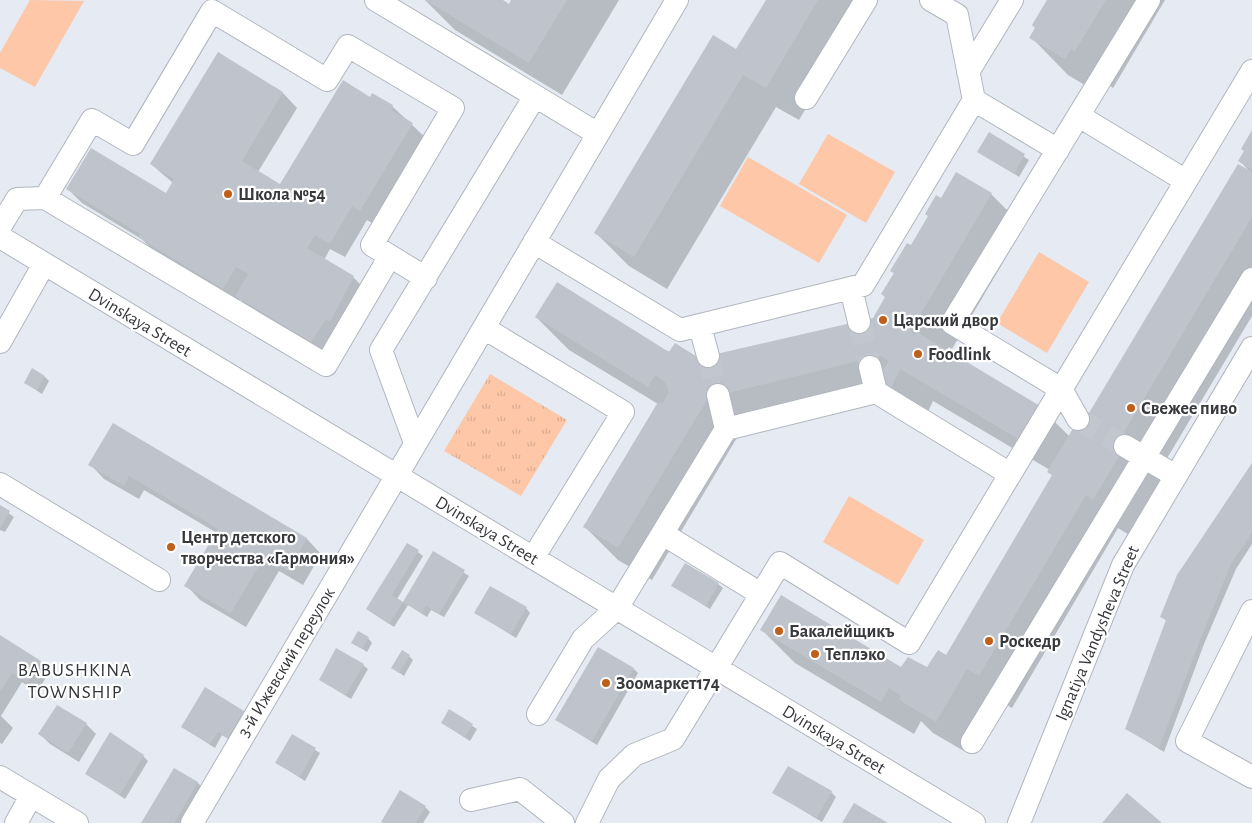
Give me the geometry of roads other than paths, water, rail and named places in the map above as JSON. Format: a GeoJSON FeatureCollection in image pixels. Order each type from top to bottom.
{"type":"FeatureCollection","features":[{"type":"Feature","properties":{"kind":"street"},"geometry":{"type":"LineString","coordinates":[[376,0],[598,134]]}},
{"type":"Feature","properties":{"kind":"street","name":"3-й Ижевский переулок"},"geometry":{"type":"LineString","coordinates":[[192,823],[676,0]]}},
{"type":"Feature","properties":{"kind":"street"},"geometry":{"type":"LineString","coordinates":[[806,98],[866,0]]}},
{"type":"Feature","properties":{"kind":"street"},"geometry":{"type":"LineString","coordinates":[[534,242],[680,330],[863,285],[974,100],[956,16],[931,0]]}},
{"type":"Feature","properties":{"kind":"street"},"geometry":{"type":"LineString","coordinates":[[968,72],[1012,0]]}},
{"type":"Feature","properties":{"kind":"street"},"geometry":{"type":"LineString","coordinates":[[1078,419],[1061,389],[952,323],[1149,0]]}},
{"type":"Feature","properties":{"kind":"street"},"geometry":{"type":"LineString","coordinates":[[45,198],[92,120],[133,144],[212,12],[327,80],[348,46],[453,108],[372,245],[426,278]]}},
{"type":"Feature","properties":{"kind":"street"},"geometry":{"type":"LineString","coordinates":[[587,823],[609,779],[634,755],[673,739],[780,564],[909,642],[1252,71]]}},
{"type":"Feature","properties":{"kind":"street"},"geometry":{"type":"LineString","coordinates":[[415,443],[381,350],[535,96]]}},
{"type":"Feature","properties":{"kind":"street"},"geometry":{"type":"LineString","coordinates":[[974,100],[1058,150]]}},
{"type":"Feature","properties":{"kind":"street"},"geometry":{"type":"LineString","coordinates":[[1079,116],[1186,181]]}},
{"type":"Feature","properties":{"kind":"street"},"geometry":{"type":"LineString","coordinates":[[0,227],[17,199],[45,198],[326,365],[390,256]]}},
{"type":"Feature","properties":{"kind":"street","name":"Dvinskaya Street"},"geometry":{"type":"LineString","coordinates":[[0,238],[974,823]]}},
{"type":"Feature","properties":{"kind":"street"},"geometry":{"type":"LineString","coordinates":[[0,342],[44,264]]}},
{"type":"Feature","properties":{"kind":"street"},"geometry":{"type":"LineString","coordinates":[[972,742],[1252,279]]}},
{"type":"Feature","properties":{"kind":"street"},"geometry":{"type":"LineString","coordinates":[[851,288],[859,322]]}},
{"type":"Feature","properties":{"kind":"street"},"geometry":{"type":"LineString","coordinates":[[700,326],[708,356]]}},
{"type":"Feature","properties":{"kind":"street"},"geometry":{"type":"LineString","coordinates":[[484,328],[623,412],[533,558]]}},
{"type":"Feature","properties":{"kind":"street","name":"Ignatiya Vandysheva Street"},"geometry":{"type":"LineString","coordinates":[[1019,823],[1122,565],[1174,475],[1252,348]]}},
{"type":"Feature","properties":{"kind":"street"},"geometry":{"type":"LineString","coordinates":[[870,367],[876,392],[1010,474]]}},
{"type":"Feature","properties":{"kind":"street"},"geometry":{"type":"LineString","coordinates":[[726,429],[876,392]]}},
{"type":"Feature","properties":{"kind":"street"},"geometry":{"type":"LineString","coordinates":[[538,714],[583,639],[617,608],[726,429],[718,395]]}},
{"type":"Feature","properties":{"kind":"street"},"geometry":{"type":"LineString","coordinates":[[1125,446],[1174,475]]}},
{"type":"Feature","properties":{"kind":"street"},"geometry":{"type":"LineString","coordinates":[[0,484],[159,580]]}},
{"type":"Feature","properties":{"kind":"street"},"geometry":{"type":"LineString","coordinates":[[662,534],[761,594]]}},
{"type":"Feature","properties":{"kind":"street"},"geometry":{"type":"LineString","coordinates":[[1252,611],[1187,741],[1252,777]]}},
{"type":"Feature","properties":{"kind":"street"},"geometry":{"type":"LineString","coordinates":[[0,778],[77,823]]}},
{"type":"Feature","properties":{"kind":"street"},"geometry":{"type":"LineString","coordinates":[[471,800],[520,789],[563,823]]}},
{"type":"Feature","properties":{"kind":"street"},"geometry":{"type":"LineString","coordinates":[[16,823],[31,796]]}},
{"type":"Feature","properties":{"kind":"tunnel"},"geometry":{"type":"LineString","coordinates":[[859,322],[870,367]]}},
{"type":"Feature","properties":{"kind":"tunnel"},"geometry":{"type":"LineString","coordinates":[[708,356],[718,395]]}},
{"type":"Feature","properties":{"kind":"tunnel"},"geometry":{"type":"LineString","coordinates":[[1078,419],[1125,446]]}},
{"type":"Feature","properties":{"kind":"place","name":"Школа №54"},"geometry":{"type":"Point","coordinates":[228,194]}},
{"type":"Feature","properties":{"kind":"place","name":"Царский двор"},"geometry":{"type":"Point","coordinates":[883,320]}},
{"type":"Feature","properties":{"kind":"place","name":"Foodlink"},"geometry":{"type":"Point","coordinates":[918,354]}},
{"type":"Feature","properties":{"kind":"place","name":"Свежее пиво"},"geometry":{"type":"Point","coordinates":[1131,408]}},
{"type":"Feature","properties":{"kind":"place","name":"Центр детского творчества «Гармония»"},"geometry":{"type":"Point","coordinates":[171,547]}},
{"type":"Feature","properties":{"kind":"place","name":"Бакалейщикъ"},"geometry":{"type":"Point","coordinates":[779,631]}},
{"type":"Feature","properties":{"kind":"place","name":"Роскедр"},"geometry":{"type":"Point","coordinates":[989,641]}},
{"type":"Feature","properties":{"kind":"place","name":"Теплэко"},"geometry":{"type":"Point","coordinates":[815,654]}},
{"type":"Feature","properties":{"kind":"place","name":"Зоомаркет174"},"geometry":{"type":"Point","coordinates":[606,683]}},
{"type":"Feature","properties":{"kind":"district","name":"BABUSHKINA TOWNSHIP"},"geometry":{"type":"Point","coordinates":[75,680]}}]}
